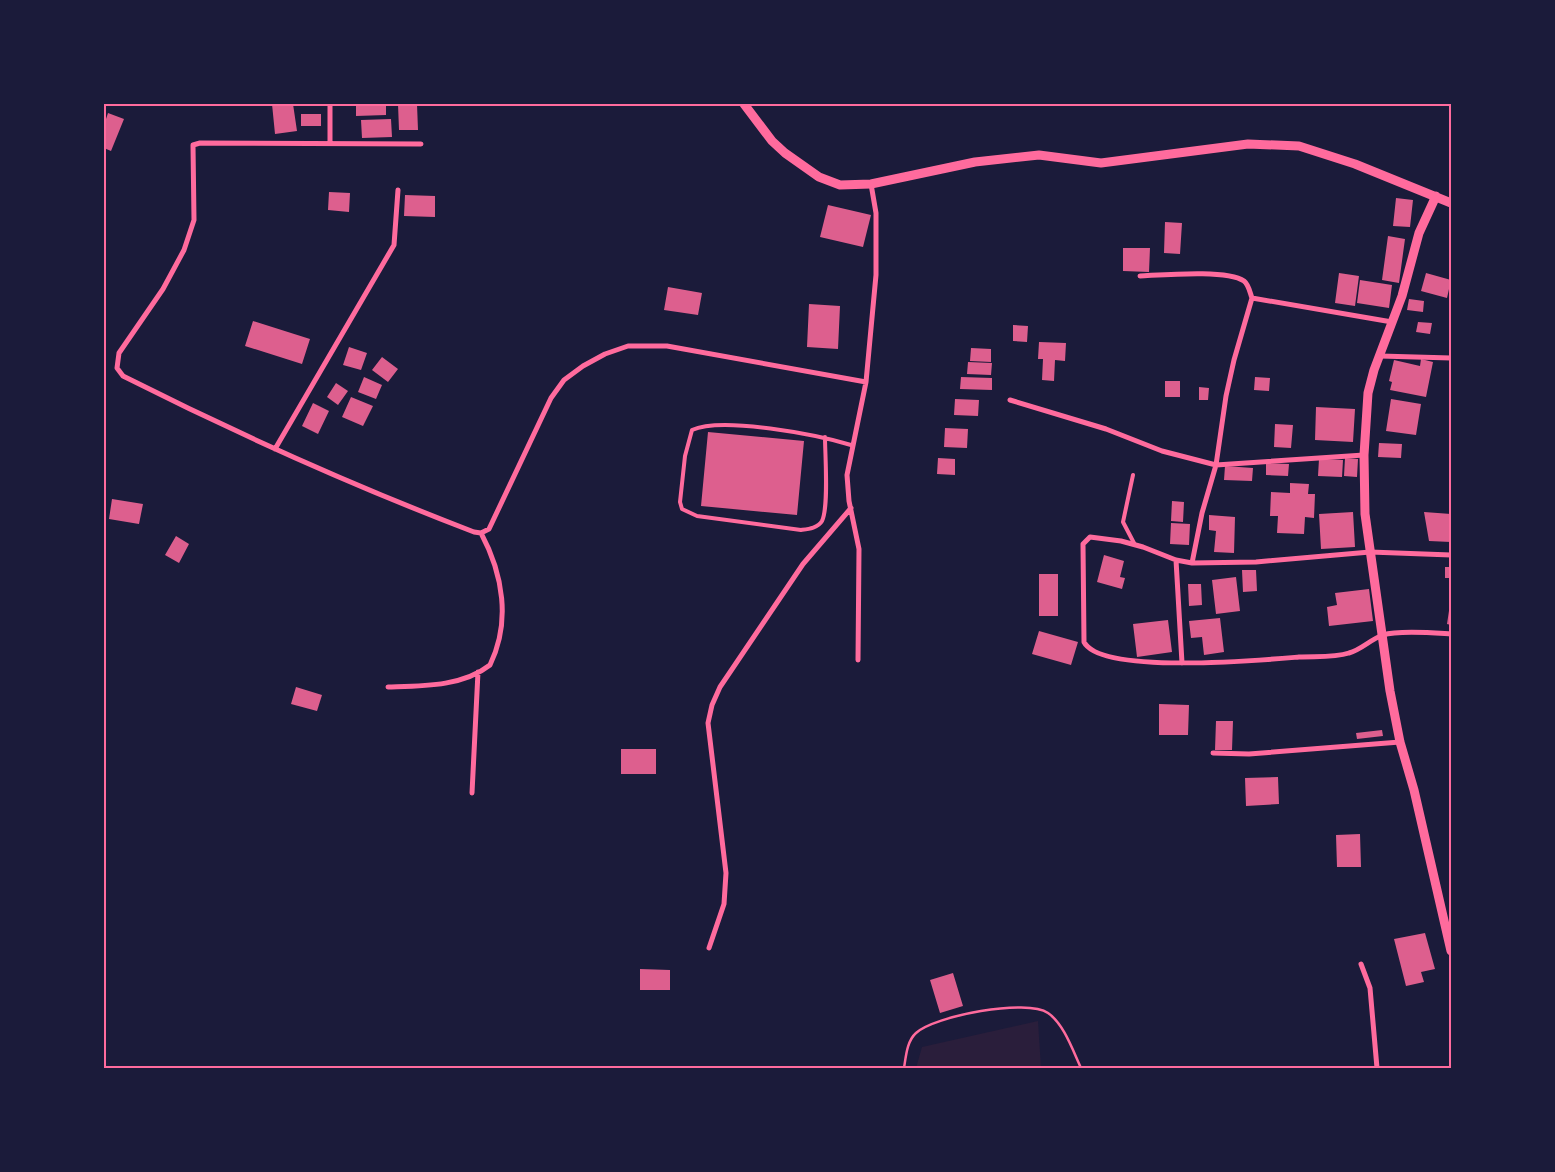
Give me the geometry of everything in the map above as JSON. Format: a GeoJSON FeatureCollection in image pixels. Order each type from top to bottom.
{"type":"FeatureCollection","features":[{"type":"Feature","properties":{"kind":"street"},"geometry":{"type":"LineString","coordinates":[[330,104],[330,143]]}},
{"type":"Feature","properties":{"kind":"street"},"geometry":{"type":"LineString","coordinates":[[744,104],[772,141],[785,153],[819,177],[840,185],[871,184],[993,160],[1039,155],[1101,163],[1248,144],[1299,146],[1355,164],[1451,203]]}},
{"type":"Feature","properties":{"kind":"street"},"geometry":{"type":"LineString","coordinates":[[422,144],[200,142],[193,146],[194,220],[184,250],[163,289],[119,353],[117,368],[123,376],[376,495],[474,532],[489,529],[551,398],[564,380],[583,366],[605,354],[628,346],[667,346],[866,382]]}},
{"type":"Feature","properties":{"kind":"street"},"geometry":{"type":"LineString","coordinates":[[858,660],[859,549],[847,474],[851,445],[866,382],[876,275],[876,213],[871,184]]}},
{"type":"Feature","properties":{"kind":"street"},"geometry":{"type":"LineString","coordinates":[[275,449],[394,245],[398,190]]}},
{"type":"Feature","properties":{"kind":"street"},"geometry":{"type":"LineString","coordinates":[[1436,196],[1419,233],[1368,393],[1364,455],[1365,514],[1390,691],[1400,742],[1414,790],[1451,950]]}},
{"type":"Feature","properties":{"kind":"street"},"geometry":{"type":"LineString","coordinates":[[1140,276],[1201,274],[1235,277],[1247,285],[1252,298],[1226,396],[1216,465],[1202,513],[1192,563]]}},
{"type":"Feature","properties":{"kind":"street"},"geometry":{"type":"LineString","coordinates":[[1252,298],[1392,322]]}},
{"type":"Feature","properties":{"kind":"street"},"geometry":{"type":"LineString","coordinates":[[1380,356],[1451,358]]}},
{"type":"Feature","properties":{"kind":"street"},"geometry":{"type":"LineString","coordinates":[[1010,400],[1106,429],[1162,451],[1216,465],[1364,455]]}},
{"type":"Feature","properties":{"kind":"street"},"geometry":{"type":"LineString","coordinates":[[709,948],[724,904],[726,873],[708,723],[712,705],[720,687],[803,564],[851,508]]}},
{"type":"Feature","properties":{"kind":"street"},"geometry":{"type":"LineString","coordinates":[[388,687],[428,685],[464,678],[490,665],[494,657],[502,612],[502,592],[491,551],[481,532]]}},
{"type":"Feature","properties":{"kind":"street"},"geometry":{"type":"LineString","coordinates":[[1451,555],[1370,552],[1256,562],[1192,563],[1176,560],[1135,545],[1105,538],[1090,537],[1083,544],[1084,642],[1088,649],[1126,660],[1182,663],[1258,660],[1349,653],[1383,635],[1451,634]]}},
{"type":"Feature","properties":{"kind":"street"},"geometry":{"type":"LineString","coordinates":[[1176,560],[1182,663]]}},
{"type":"Feature","properties":{"kind":"street"},"geometry":{"type":"LineString","coordinates":[[472,793],[478,672]]}},
{"type":"Feature","properties":{"kind":"street"},"geometry":{"type":"LineString","coordinates":[[1213,753],[1249,754],[1400,742]]}},
{"type":"Feature","properties":{"kind":"street"},"geometry":{"type":"LineString","coordinates":[[1361,964],[1370,988],[1377,1068]]}},
{"type":"Feature","properties":{"kind":"lane"},"geometry":{"type":"LineString","coordinates":[[825,437],[825,506],[822,521],[815,527],[801,530],[792,529],[697,516],[682,509],[680,502],[685,456],[692,430],[702,426],[770,428],[825,437],[851,445]]}},
{"type":"Feature","properties":{"kind":"lane"},"geometry":{"type":"LineString","coordinates":[[1133,475],[1123,522],[1135,545]]}},
{"type":"Feature","properties":{"kind":"path"},"geometry":{"type":"LineString","coordinates":[[904,1068],[908,1047],[916,1033],[923,1028],[936,1022],[997,1007],[1025,1006],[1041,1009],[1055,1018],[1081,1068]]}},
{"type":"Feature","properties":{"kind":"shaded area"},"geometry":{"type":"Polygon","coordinates":[[[1038,1021],[1041,1068],[916,1068],[922,1047],[1038,1021]]]}},
{"type":"Feature","properties":{"kind":"building"},"geometry":{"type":"Polygon","coordinates":[[[272,104],[293,104],[297,131],[275,134],[272,104]]]}},
{"type":"Feature","properties":{"kind":"building"},"geometry":{"type":"Polygon","coordinates":[[[356,104],[386,104],[386,115],[356,116],[356,104]]]}},
{"type":"Feature","properties":{"kind":"building"},"geometry":{"type":"Polygon","coordinates":[[[398,104],[417,104],[418,130],[399,130],[398,104]]]}},
{"type":"Feature","properties":{"kind":"building"},"geometry":{"type":"Polygon","coordinates":[[[108,113],[124,119],[111,151],[104,148],[104,125],[108,113]]]}},
{"type":"Feature","properties":{"kind":"building"},"geometry":{"type":"Polygon","coordinates":[[[301,114],[321,114],[321,126],[301,126],[301,114]]]}},
{"type":"Feature","properties":{"kind":"building"},"geometry":{"type":"Polygon","coordinates":[[[391,119],[392,137],[362,138],[361,120],[391,119]]]}},
{"type":"Feature","properties":{"kind":"building"},"geometry":{"type":"Polygon","coordinates":[[[329,192],[350,193],[349,212],[328,210],[329,192]]]}},
{"type":"Feature","properties":{"kind":"building"},"geometry":{"type":"Polygon","coordinates":[[[405,195],[435,196],[435,217],[404,216],[405,195]]]}},
{"type":"Feature","properties":{"kind":"building"},"geometry":{"type":"Polygon","coordinates":[[[1396,198],[1413,200],[1410,227],[1393,226],[1396,198]]]}},
{"type":"Feature","properties":{"kind":"building"},"geometry":{"type":"Polygon","coordinates":[[[828,205],[871,215],[863,247],[820,237],[828,205]]]}},
{"type":"Feature","properties":{"kind":"building"},"geometry":{"type":"Polygon","coordinates":[[[1165,222],[1182,223],[1180,254],[1164,253],[1165,222]]]}},
{"type":"Feature","properties":{"kind":"building"},"geometry":{"type":"Polygon","coordinates":[[[1388,236],[1405,239],[1399,283],[1382,280],[1388,236]]]}},
{"type":"Feature","properties":{"kind":"building"},"geometry":{"type":"Polygon","coordinates":[[[1123,248],[1150,248],[1149,272],[1123,271],[1123,248]]]}},
{"type":"Feature","properties":{"kind":"building"},"geometry":{"type":"Polygon","coordinates":[[[1339,273],[1359,276],[1355,306],[1335,303],[1339,273]]]}},
{"type":"Feature","properties":{"kind":"building"},"geometry":{"type":"Polygon","coordinates":[[[1426,273],[1451,280],[1447,298],[1421,291],[1426,273]]]}},
{"type":"Feature","properties":{"kind":"building"},"geometry":{"type":"Polygon","coordinates":[[[1360,280],[1392,285],[1389,308],[1357,303],[1360,280]]]}},
{"type":"Feature","properties":{"kind":"building"},"geometry":{"type":"Polygon","coordinates":[[[668,287],[702,293],[698,315],[664,310],[668,287]]]}},
{"type":"Feature","properties":{"kind":"building"},"geometry":{"type":"Polygon","coordinates":[[[1409,299],[1424,301],[1423,312],[1407,310],[1409,299]]]}},
{"type":"Feature","properties":{"kind":"building"},"geometry":{"type":"Polygon","coordinates":[[[809,304],[840,306],[838,349],[807,347],[809,304]]]}},
{"type":"Feature","properties":{"kind":"building"},"geometry":{"type":"Polygon","coordinates":[[[253,321],[310,339],[302,364],[245,346],[253,321]]]}},
{"type":"Feature","properties":{"kind":"building"},"geometry":{"type":"Polygon","coordinates":[[[1418,322],[1432,323],[1430,334],[1416,332],[1418,322]]]}},
{"type":"Feature","properties":{"kind":"building"},"geometry":{"type":"Polygon","coordinates":[[[1013,325],[1028,326],[1027,342],[1013,341],[1013,325]]]}},
{"type":"Feature","properties":{"kind":"building"},"geometry":{"type":"Polygon","coordinates":[[[1039,342],[1066,343],[1065,361],[1055,360],[1054,381],[1042,380],[1043,359],[1038,359],[1039,342]]]}},
{"type":"Feature","properties":{"kind":"building"},"geometry":{"type":"Polygon","coordinates":[[[349,347],[367,353],[361,370],[343,365],[349,347]]]}},
{"type":"Feature","properties":{"kind":"building"},"geometry":{"type":"Polygon","coordinates":[[[971,348],[991,349],[991,362],[970,361],[971,348]]]}},
{"type":"Feature","properties":{"kind":"building"},"geometry":{"type":"Polygon","coordinates":[[[382,357],[398,369],[388,382],[372,370],[382,357]]]}},
{"type":"Feature","properties":{"kind":"building"},"geometry":{"type":"Polygon","coordinates":[[[1421,359],[1433,362],[1426,397],[1390,390],[1392,382],[1389,381],[1394,360],[1420,366],[1421,359]]]}},
{"type":"Feature","properties":{"kind":"building"},"geometry":{"type":"Polygon","coordinates":[[[968,362],[992,363],[991,375],[967,374],[968,362]]]}},
{"type":"Feature","properties":{"kind":"building"},"geometry":{"type":"Polygon","coordinates":[[[364,377],[382,385],[376,399],[358,392],[364,377]]]}},
{"type":"Feature","properties":{"kind":"building"},"geometry":{"type":"Polygon","coordinates":[[[961,377],[992,378],[992,390],[960,389],[961,377]]]}},
{"type":"Feature","properties":{"kind":"building"},"geometry":{"type":"Polygon","coordinates":[[[1255,377],[1270,378],[1269,391],[1254,390],[1255,377]]]}},
{"type":"Feature","properties":{"kind":"building"},"geometry":{"type":"Polygon","coordinates":[[[1165,381],[1180,381],[1180,397],[1165,397],[1165,381]]]}},
{"type":"Feature","properties":{"kind":"building"},"geometry":{"type":"Polygon","coordinates":[[[336,383],[348,391],[338,405],[327,397],[336,383]]]}},
{"type":"Feature","properties":{"kind":"building"},"geometry":{"type":"Polygon","coordinates":[[[1199,387],[1209,388],[1208,400],[1199,400],[1199,387]]]}},
{"type":"Feature","properties":{"kind":"building"},"geometry":{"type":"Polygon","coordinates":[[[351,397],[373,406],[363,426],[342,417],[351,397]]]}},
{"type":"Feature","properties":{"kind":"building"},"geometry":{"type":"Polygon","coordinates":[[[955,399],[979,400],[978,416],[954,415],[955,399]]]}},
{"type":"Feature","properties":{"kind":"building"},"geometry":{"type":"Polygon","coordinates":[[[1391,399],[1421,404],[1416,435],[1386,431],[1391,399]]]}},
{"type":"Feature","properties":{"kind":"building"},"geometry":{"type":"Polygon","coordinates":[[[313,403],[329,411],[318,434],[302,426],[313,403]]]}},
{"type":"Feature","properties":{"kind":"building"},"geometry":{"type":"Polygon","coordinates":[[[1316,407],[1355,409],[1353,442],[1315,440],[1316,407]]]}},
{"type":"Feature","properties":{"kind":"building"},"geometry":{"type":"Polygon","coordinates":[[[1275,424],[1293,425],[1291,448],[1274,447],[1275,424]]]}},
{"type":"Feature","properties":{"kind":"building"},"geometry":{"type":"Polygon","coordinates":[[[945,428],[968,429],[967,448],[944,447],[945,428]]]}},
{"type":"Feature","properties":{"kind":"building"},"geometry":{"type":"Polygon","coordinates":[[[708,432],[804,441],[797,515],[701,506],[708,432]]]}},
{"type":"Feature","properties":{"kind":"building"},"geometry":{"type":"Polygon","coordinates":[[[1379,443],[1402,444],[1401,458],[1378,457],[1379,443]]]}},
{"type":"Feature","properties":{"kind":"building"},"geometry":{"type":"Polygon","coordinates":[[[938,458],[955,459],[955,475],[937,474],[938,458]]]}},
{"type":"Feature","properties":{"kind":"building"},"geometry":{"type":"Polygon","coordinates":[[[1345,458],[1358,459],[1357,477],[1344,476],[1345,458]]]}},
{"type":"Feature","properties":{"kind":"building"},"geometry":{"type":"Polygon","coordinates":[[[1319,459],[1343,460],[1342,477],[1318,476],[1319,459]]]}},
{"type":"Feature","properties":{"kind":"building"},"geometry":{"type":"Polygon","coordinates":[[[1266,463],[1289,464],[1288,476],[1266,475],[1266,463]]]}},
{"type":"Feature","properties":{"kind":"building"},"geometry":{"type":"Polygon","coordinates":[[[1225,466],[1253,468],[1252,481],[1224,480],[1225,466]]]}},
{"type":"Feature","properties":{"kind":"building"},"geometry":{"type":"Polygon","coordinates":[[[1290,483],[1309,484],[1308,494],[1315,494],[1314,518],[1305,517],[1304,534],[1277,533],[1278,516],[1270,516],[1271,492],[1290,493],[1290,483]]]}},
{"type":"Feature","properties":{"kind":"building"},"geometry":{"type":"Polygon","coordinates":[[[112,499],[143,504],[139,524],[109,519],[112,499]]]}},
{"type":"Feature","properties":{"kind":"building"},"geometry":{"type":"Polygon","coordinates":[[[1172,501],[1184,502],[1183,522],[1171,521],[1172,501]]]}},
{"type":"Feature","properties":{"kind":"building"},"geometry":{"type":"Polygon","coordinates":[[[1353,512],[1355,547],[1321,549],[1319,514],[1353,512]]]}},
{"type":"Feature","properties":{"kind":"building"},"geometry":{"type":"Polygon","coordinates":[[[1424,512],[1451,514],[1451,542],[1429,541],[1424,512]]]}},
{"type":"Feature","properties":{"kind":"building"},"geometry":{"type":"Polygon","coordinates":[[[1209,515],[1235,517],[1234,553],[1214,552],[1216,531],[1209,530],[1209,515]]]}},
{"type":"Feature","properties":{"kind":"building"},"geometry":{"type":"Polygon","coordinates":[[[1171,523],[1190,524],[1189,545],[1170,544],[1171,523]]]}},
{"type":"Feature","properties":{"kind":"building"},"geometry":{"type":"Polygon","coordinates":[[[176,536],[189,544],[179,563],[165,555],[176,536]]]}},
{"type":"Feature","properties":{"kind":"building"},"geometry":{"type":"Polygon","coordinates":[[[1104,555],[1124,561],[1120,577],[1125,578],[1122,589],[1097,582],[1104,555]]]}},
{"type":"Feature","properties":{"kind":"building"},"geometry":{"type":"Polygon","coordinates":[[[1445,567],[1451,567],[1451,578],[1445,578],[1445,567]]]}},
{"type":"Feature","properties":{"kind":"building"},"geometry":{"type":"Polygon","coordinates":[[[1242,570],[1256,570],[1257,591],[1243,592],[1242,570]]]}},
{"type":"Feature","properties":{"kind":"building"},"geometry":{"type":"Polygon","coordinates":[[[1039,574],[1058,574],[1058,616],[1039,616],[1039,574]]]}},
{"type":"Feature","properties":{"kind":"building"},"geometry":{"type":"Polygon","coordinates":[[[1236,577],[1240,611],[1216,614],[1212,580],[1236,577]]]}},
{"type":"Feature","properties":{"kind":"building"},"geometry":{"type":"Polygon","coordinates":[[[1188,584],[1201,584],[1202,605],[1189,606],[1188,584]]]}},
{"type":"Feature","properties":{"kind":"building"},"geometry":{"type":"Polygon","coordinates":[[[1369,589],[1373,621],[1329,626],[1327,607],[1337,605],[1335,593],[1369,589]]]}},
{"type":"Feature","properties":{"kind":"building"},"geometry":{"type":"Polygon","coordinates":[[[1451,604],[1451,625],[1447,624],[1451,604]]]}},
{"type":"Feature","properties":{"kind":"building"},"geometry":{"type":"Polygon","coordinates":[[[1220,618],[1224,652],[1204,655],[1202,637],[1191,638],[1189,621],[1220,618]]]}},
{"type":"Feature","properties":{"kind":"building"},"geometry":{"type":"Polygon","coordinates":[[[1168,620],[1172,652],[1137,657],[1133,624],[1168,620]]]}},
{"type":"Feature","properties":{"kind":"building"},"geometry":{"type":"Polygon","coordinates":[[[1039,631],[1078,642],[1071,665],[1032,654],[1039,631]]]}},
{"type":"Feature","properties":{"kind":"building"},"geometry":{"type":"Polygon","coordinates":[[[296,687],[322,695],[317,711],[291,704],[296,687]]]}},
{"type":"Feature","properties":{"kind":"building"},"geometry":{"type":"Polygon","coordinates":[[[1159,704],[1189,705],[1188,735],[1159,735],[1159,704]]]}},
{"type":"Feature","properties":{"kind":"building"},"geometry":{"type":"Polygon","coordinates":[[[1216,721],[1233,721],[1232,750],[1215,750],[1216,721]]]}},
{"type":"Feature","properties":{"kind":"building"},"geometry":{"type":"Polygon","coordinates":[[[1382,730],[1383,736],[1357,739],[1356,733],[1382,730]]]}},
{"type":"Feature","properties":{"kind":"building"},"geometry":{"type":"Polygon","coordinates":[[[621,749],[656,749],[656,774],[621,774],[621,749]]]}},
{"type":"Feature","properties":{"kind":"building"},"geometry":{"type":"Polygon","coordinates":[[[1278,777],[1279,804],[1246,806],[1245,778],[1278,777]]]}},
{"type":"Feature","properties":{"kind":"building"},"geometry":{"type":"Polygon","coordinates":[[[1360,834],[1361,867],[1337,867],[1336,835],[1360,834]]]}},
{"type":"Feature","properties":{"kind":"building"},"geometry":{"type":"Polygon","coordinates":[[[1425,933],[1435,969],[1421,972],[1424,982],[1406,986],[1394,939],[1425,933]]]}},
{"type":"Feature","properties":{"kind":"building"},"geometry":{"type":"Polygon","coordinates":[[[640,969],[670,970],[670,990],[640,990],[640,969]]]}},
{"type":"Feature","properties":{"kind":"building"},"geometry":{"type":"Polygon","coordinates":[[[953,973],[963,1006],[940,1013],[930,980],[953,973]]]}}]}
